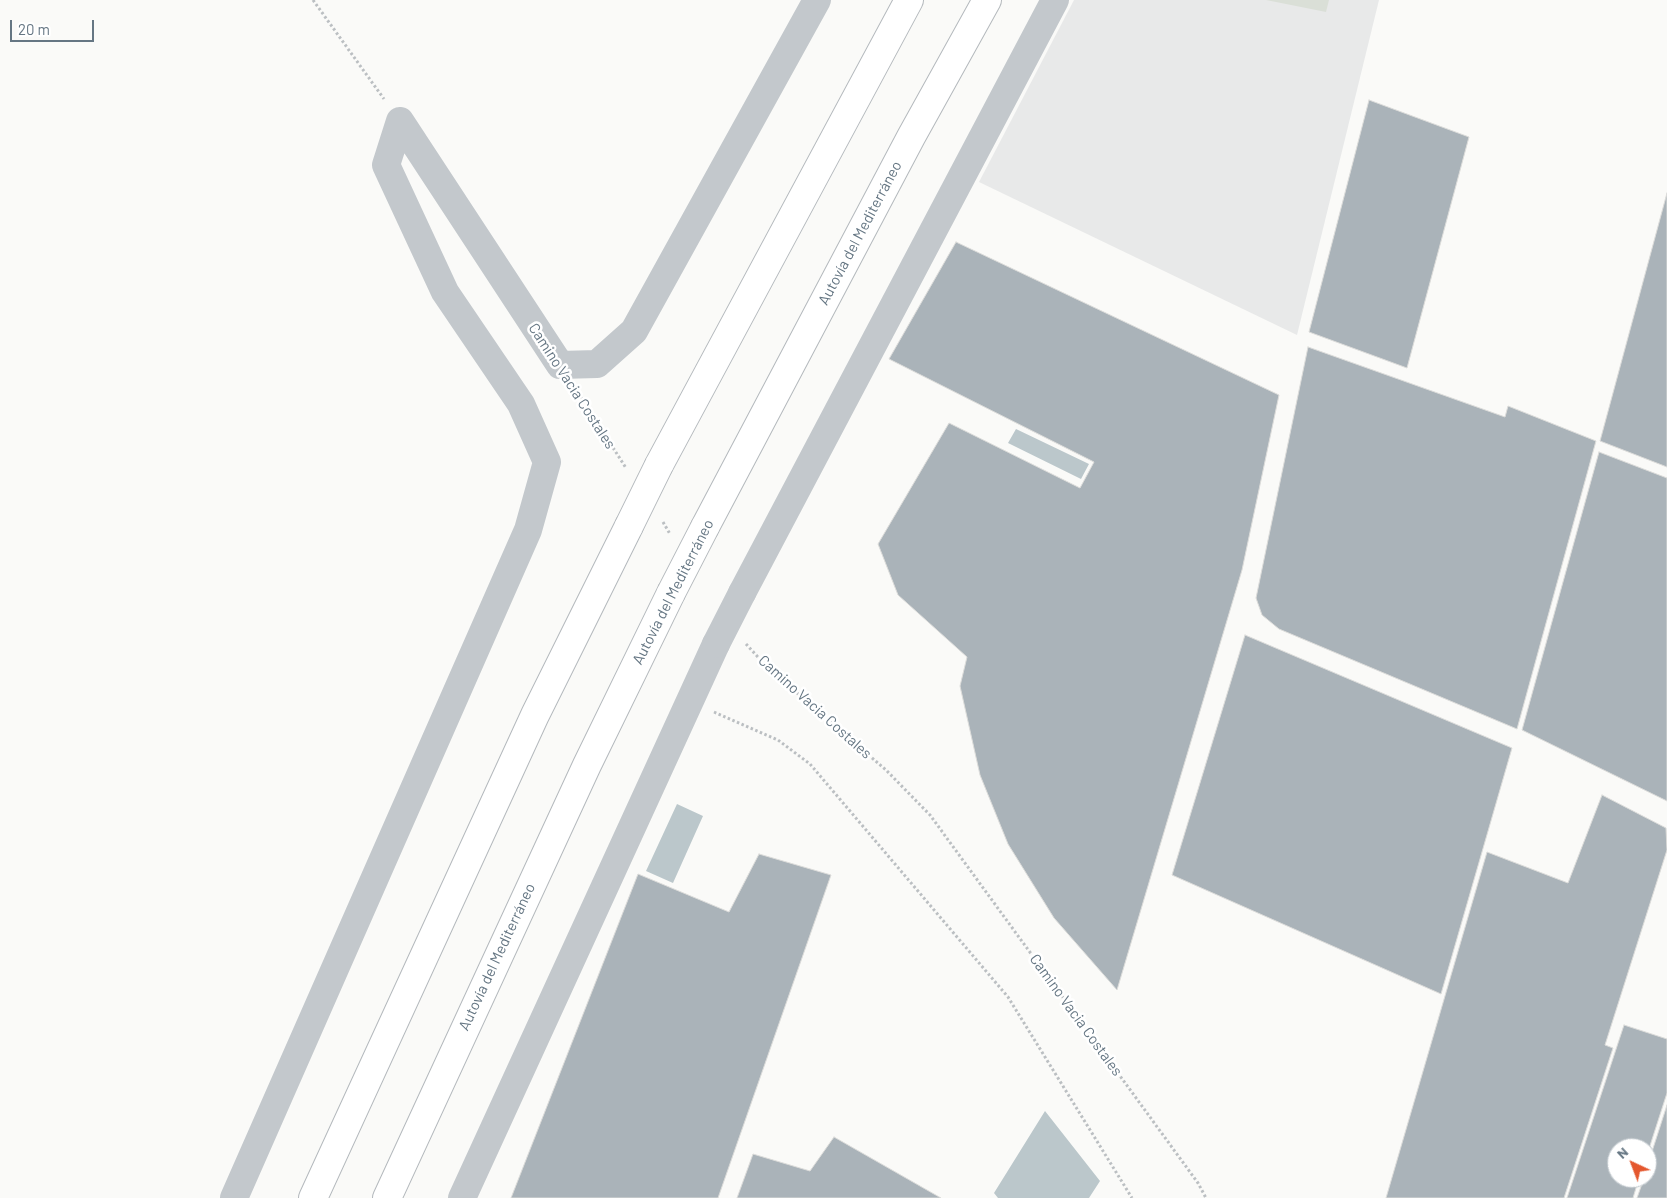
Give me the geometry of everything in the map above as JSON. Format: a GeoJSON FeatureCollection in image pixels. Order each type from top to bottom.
{"type":"FeatureCollection","features":[{"type":"Feature","properties":{"kind":"highway"},"geometry":{"type":"LineString","coordinates":[[857,93],[898,0]]}},
{"type":"Feature","properties":{"kind":"highway"},"geometry":{"type":"LineString","coordinates":[[313,1198],[522,742],[628,526],[908,0]]}},
{"type":"Feature","properties":{"kind":"highway","name":"Autovía del Mediterráneo"},"geometry":{"type":"LineString","coordinates":[[387,1198],[579,782],[672,594],[906,146],[987,0]]}},
{"type":"Feature","properties":{"kind":"street"},"geometry":{"type":"LineString","coordinates":[[560,365],[596,364],[634,331],[816,0]]}},
{"type":"Feature","properties":{"kind":"street"},"geometry":{"type":"LineString","coordinates":[[462,1198],[690,702],[729,641],[742,593],[1055,0]]}},
{"type":"Feature","properties":{"kind":"street","name":"Camino Vacia Costales"},"geometry":{"type":"LineString","coordinates":[[400,121],[560,365]]}},
{"type":"Feature","properties":{"kind":"street"},"geometry":{"type":"LineString","coordinates":[[234,1198],[528,530],[547,462],[521,404],[446,292],[386,165],[400,121]]}},
{"type":"Feature","properties":{"kind":"path"},"geometry":{"type":"LineString","coordinates":[[313,0],[400,121]]}},
{"type":"Feature","properties":{"kind":"path","name":"Camino Vacia Costales"},"geometry":{"type":"LineString","coordinates":[[560,365],[628,471]]}},
{"type":"Feature","properties":{"kind":"path"},"geometry":{"type":"LineString","coordinates":[[660,519],[671,535]]}},
{"type":"Feature","properties":{"kind":"path","name":"Camino Vacia Costales"},"geometry":{"type":"LineString","coordinates":[[729,641],[768,668],[886,770],[930,815],[1198,1183],[1206,1198]]}},
{"type":"Feature","properties":{"kind":"path"},"geometry":{"type":"LineString","coordinates":[[690,702],[778,740],[810,764],[1008,997],[1132,1198]]}},
{"type":"Feature","properties":{"kind":"shaded area"},"geometry":{"type":"Polygon","coordinates":[[[1074,0],[1379,0],[1297,335],[979,182],[1074,0]]]}},
{"type":"Feature","properties":{"kind":"shaded area"},"geometry":{"type":"Polygon","coordinates":[[[1266,0],[1329,0],[1326,12],[1266,0]]]}},
{"type":"Feature","properties":{"kind":"shaded area"},"geometry":{"type":"Polygon","coordinates":[[[1016,429],[1089,464],[1081,479],[1008,443],[1016,429]]]}},
{"type":"Feature","properties":{"kind":"shaded area"},"geometry":{"type":"Polygon","coordinates":[[[677,804],[703,816],[673,883],[646,871],[677,804]]]}},
{"type":"Feature","properties":{"kind":"shaded area"},"geometry":{"type":"Polygon","coordinates":[[[1045,1111],[1100,1181],[1089,1198],[998,1198],[994,1193],[1045,1111]]]}},
{"type":"Feature","properties":{"kind":"building"},"geometry":{"type":"Polygon","coordinates":[[[1369,100],[1469,137],[1407,368],[1309,332],[1369,100]]]}},
{"type":"Feature","properties":{"kind":"building"},"geometry":{"type":"Polygon","coordinates":[[[1667,193],[1667,467],[1600,441],[1667,193]]]}},
{"type":"Feature","properties":{"kind":"building"},"geometry":{"type":"Polygon","coordinates":[[[956,242],[1279,395],[1242,570],[1117,990],[1054,918],[1008,844],[980,775],[960,686],[967,657],[898,595],[878,544],[949,423],[1080,488],[1094,462],[889,359],[956,242]]]}},
{"type":"Feature","properties":{"kind":"building"},"geometry":{"type":"Polygon","coordinates":[[[1308,347],[1505,417],[1508,406],[1596,441],[1517,729],[1279,629],[1262,615],[1256,598],[1308,347]]]}},
{"type":"Feature","properties":{"kind":"building"},"geometry":{"type":"Polygon","coordinates":[[[1599,452],[1667,478],[1667,801],[1522,730],[1599,452]]]}},
{"type":"Feature","properties":{"kind":"building"},"geometry":{"type":"Polygon","coordinates":[[[1245,635],[1512,748],[1441,994],[1172,875],[1245,635]]]}},
{"type":"Feature","properties":{"kind":"building"},"geometry":{"type":"Polygon","coordinates":[[[1602,795],[1666,828],[1667,850],[1605,1045],[1613,1048],[1564,1198],[1386,1198],[1487,852],[1568,883],[1602,795]]]}},
{"type":"Feature","properties":{"kind":"building"},"geometry":{"type":"Polygon","coordinates":[[[759,854],[831,875],[718,1198],[511,1198],[638,874],[729,912],[759,854]]]}},
{"type":"Feature","properties":{"kind":"building"},"geometry":{"type":"Polygon","coordinates":[[[1624,1025],[1667,1039],[1667,1093],[1652,1138],[1607,1138],[1607,1188],[1636,1188],[1633,1198],[1567,1198],[1624,1025]]]}},
{"type":"Feature","properties":{"kind":"building"},"geometry":{"type":"Polygon","coordinates":[[[1667,1105],[1667,1198],[1637,1198],[1640,1188],[1657,1188],[1656,1138],[1667,1105]]]}},
{"type":"Feature","properties":{"kind":"building"},"geometry":{"type":"Polygon","coordinates":[[[834,1137],[941,1198],[737,1198],[753,1154],[810,1171],[834,1137]]]}}]}
